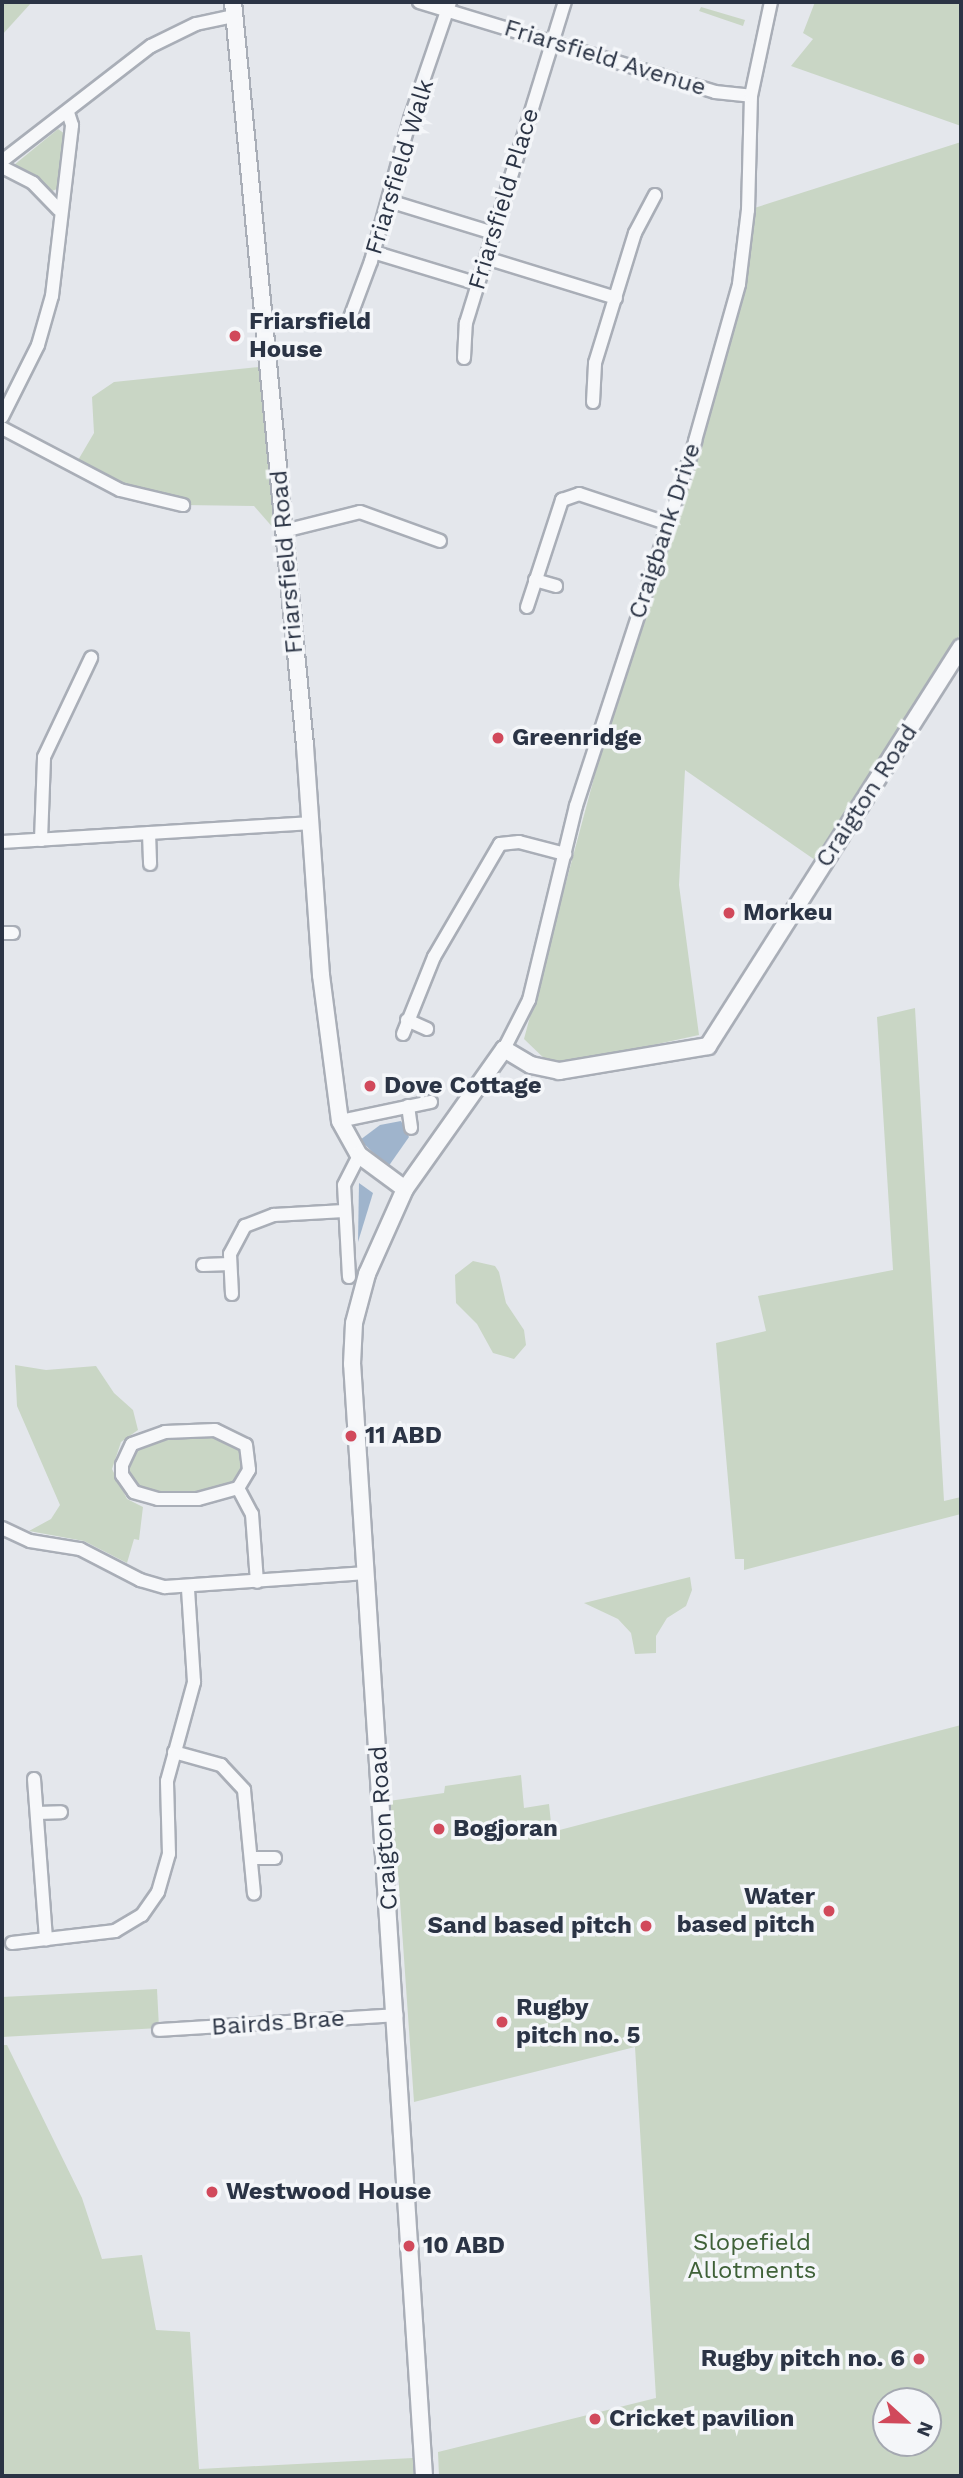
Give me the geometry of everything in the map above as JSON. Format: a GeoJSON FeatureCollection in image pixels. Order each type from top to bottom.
{"type":"FeatureCollection","features":[{"type":"Feature","properties":{"kind":"street","name":"Friarsfield Avenue"},"geometry":{"type":"LineString","coordinates":[[419,2],[448,6],[554,43],[715,92],[751,96]]}},
{"type":"Feature","properties":{"kind":"street","name":"Friarsfield Place"},"geometry":{"type":"LineString","coordinates":[[464,358],[466,323],[565,2]]}},
{"type":"Feature","properties":{"kind":"street","name":"Craigbank Drive"},"geometry":{"type":"LineString","coordinates":[[504,1049],[529,1000],[565,853],[739,284],[748,210],[751,96],[771,2]]}},
{"type":"Feature","properties":{"kind":"street","name":"Friarsfield Walk"},"geometry":{"type":"LineString","coordinates":[[348,323],[373,252],[448,6]]}},
{"type":"Feature","properties":{"kind":"street"},"geometry":{"type":"LineString","coordinates":[[2,161],[173,33],[234,9]]}},
{"type":"Feature","properties":{"kind":"street","name":"Friarsfield Road"},"geometry":{"type":"LineString","coordinates":[[234,9],[284,531],[321,975],[340,1121]]}},
{"type":"Feature","properties":{"kind":"street"},"geometry":{"type":"LineString","coordinates":[[2,417],[45,326],[58,257],[59,210],[72,125],[68,113]]}},
{"type":"Feature","properties":{"kind":"street"},"geometry":{"type":"LineString","coordinates":[[2,167],[33,183],[59,210]]}},
{"type":"Feature","properties":{"kind":"street"},"geometry":{"type":"LineString","coordinates":[[593,402],[595,363],[635,233],[655,195]]}},
{"type":"Feature","properties":{"kind":"street"},"geometry":{"type":"LineString","coordinates":[[389,201],[494,233]]}},
{"type":"Feature","properties":{"kind":"street"},"geometry":{"type":"LineString","coordinates":[[373,252],[478,284]]}},
{"type":"Feature","properties":{"kind":"street"},"geometry":{"type":"LineString","coordinates":[[486,258],[616,298]]}},
{"type":"Feature","properties":{"kind":"street"},"geometry":{"type":"LineString","coordinates":[[2,428],[120,490],[183,505]]}},
{"type":"Feature","properties":{"kind":"street"},"geometry":{"type":"LineString","coordinates":[[527,607],[558,509],[570,495],[666,523]]}},
{"type":"Feature","properties":{"kind":"street"},"geometry":{"type":"LineString","coordinates":[[284,531],[360,512],[440,541]]}},
{"type":"Feature","properties":{"kind":"street"},"geometry":{"type":"LineString","coordinates":[[535,580],[556,586]]}},
{"type":"Feature","properties":{"kind":"street","name":"Craigton Road"},"geometry":{"type":"LineString","coordinates":[[424,2476],[397,2015],[352,1346],[367,1274],[405,1189],[504,1049],[531,1065],[559,1071],[708,1046],[961,648]]}},
{"type":"Feature","properties":{"kind":"street"},"geometry":{"type":"LineString","coordinates":[[41,840],[44,757],[91,658]]}},
{"type":"Feature","properties":{"kind":"street"},"geometry":{"type":"LineString","coordinates":[[2,842],[310,823]]}},
{"type":"Feature","properties":{"kind":"street"},"geometry":{"type":"LineString","coordinates":[[149,833],[150,864]]}},
{"type":"Feature","properties":{"kind":"street"},"geometry":{"type":"LineString","coordinates":[[402,1034],[439,947],[499,844],[509,841],[565,853]]}},
{"type":"Feature","properties":{"kind":"street"},"geometry":{"type":"LineString","coordinates":[[408,1020],[428,1029]]}},
{"type":"Feature","properties":{"kind":"street"},"geometry":{"type":"LineString","coordinates":[[405,1189],[359,1155],[340,1121],[431,1102]]}},
{"type":"Feature","properties":{"kind":"street"},"geometry":{"type":"LineString","coordinates":[[408,1106],[411,1128]]}},
{"type":"Feature","properties":{"kind":"street"},"geometry":{"type":"LineString","coordinates":[[349,1277],[344,1211],[346,1175],[359,1155]]}},
{"type":"Feature","properties":{"kind":"street"},"geometry":{"type":"LineString","coordinates":[[232,1294],[230,1265],[236,1238],[258,1218],[344,1211]]}},
{"type":"Feature","properties":{"kind":"street"},"geometry":{"type":"LineString","coordinates":[[203,1265],[230,1265]]}},
{"type":"Feature","properties":{"kind":"street"},"geometry":{"type":"LineString","coordinates":[[215,1430],[237,1437],[250,1456],[248,1470],[238,1488],[198,1499],[158,1499],[134,1492],[122,1475],[122,1465],[132,1444],[142,1438],[165,1432],[215,1430]]}},
{"type":"Feature","properties":{"kind":"street"},"geometry":{"type":"LineString","coordinates":[[238,1488],[253,1514],[257,1582]]}},
{"type":"Feature","properties":{"kind":"street"},"geometry":{"type":"LineString","coordinates":[[3,1533],[30,1541],[80,1549],[140,1580],[188,1588],[367,1573]]}},
{"type":"Feature","properties":{"kind":"street"},"geometry":{"type":"LineString","coordinates":[[12,1943],[115,1931],[142,1915],[159,1892],[169,1854],[167,1782],[194,1682],[188,1588]]}},
{"type":"Feature","properties":{"kind":"street"},"geometry":{"type":"LineString","coordinates":[[174,1752],[221,1765],[244,1790],[254,1894]]}},
{"type":"Feature","properties":{"kind":"street"},"geometry":{"type":"LineString","coordinates":[[34,1779],[46,1940]]}},
{"type":"Feature","properties":{"kind":"street"},"geometry":{"type":"LineString","coordinates":[[37,1813],[61,1812]]}},
{"type":"Feature","properties":{"kind":"street"},"geometry":{"type":"LineString","coordinates":[[251,1858],[275,1858]]}},
{"type":"Feature","properties":{"kind":"street","name":"Bairds Brae"},"geometry":{"type":"LineString","coordinates":[[159,2030],[397,2015]]}},
{"type":"Feature","properties":{"kind":"green space"},"geometry":{"type":"Polygon","coordinates":[[[2,2],[32,2],[2,35],[2,2]]]}},
{"type":"Feature","properties":{"kind":"green space"},"geometry":{"type":"Polygon","coordinates":[[[815,2],[961,2],[961,126],[791,66],[813,39],[803,33],[815,2]]]}},
{"type":"Feature","properties":{"kind":"green space"},"geometry":{"type":"Polygon","coordinates":[[[701,7],[745,20],[743,26],[699,11],[701,7]]]}},
{"type":"Feature","properties":{"kind":"green space"},"geometry":{"type":"Polygon","coordinates":[[[58,129],[65,134],[57,189],[52,191],[14,165],[58,129]]]}},
{"type":"Feature","properties":{"kind":"green space"},"geometry":{"type":"Polygon","coordinates":[[[961,142],[961,633],[815,860],[685,770],[679,885],[699,1035],[579,1061],[549,1063],[524,1039],[639,610],[718,363],[748,210],[961,142]]]}},
{"type":"Feature","properties":{"kind":"green space"},"geometry":{"type":"Polygon","coordinates":[[[268,366],[282,538],[254,506],[183,505],[150,499],[74,467],[94,433],[92,397],[114,382],[268,366]]]}},
{"type":"Feature","properties":{"kind":"green space"},"geometry":{"type":"Polygon","coordinates":[[[915,1008],[944,1501],[961,1497],[961,1514],[744,1570],[744,1559],[735,1559],[716,1343],[766,1331],[758,1296],[893,1270],[877,1017],[915,1008]]]}},
{"type":"Feature","properties":{"kind":"green space"},"geometry":{"type":"Polygon","coordinates":[[[473,1261],[495,1266],[499,1272],[506,1303],[524,1330],[526,1345],[514,1359],[493,1353],[477,1324],[456,1303],[455,1275],[473,1261]]]}},
{"type":"Feature","properties":{"kind":"green space"},"geometry":{"type":"Polygon","coordinates":[[[15,1365],[46,1370],[96,1366],[114,1393],[133,1410],[138,1430],[121,1442],[112,1469],[127,1499],[143,1507],[139,1540],[134,1539],[127,1563],[84,1541],[29,1531],[51,1519],[60,1505],[17,1406],[15,1365]]]}},
{"type":"Feature","properties":{"kind":"green space"},"geometry":{"type":"Polygon","coordinates":[[[174,1437],[224,1437],[240,1448],[242,1471],[235,1481],[203,1492],[176,1494],[140,1489],[128,1471],[135,1450],[174,1437]]]}},
{"type":"Feature","properties":{"kind":"green space"},"geometry":{"type":"Polygon","coordinates":[[[690,1577],[692,1590],[686,1606],[667,1618],[656,1636],[656,1653],[635,1654],[631,1633],[618,1619],[584,1603],[690,1577]]]}},
{"type":"Feature","properties":{"kind":"green space","name":"Slopefield Allotments"},"geometry":{"type":"Polygon","coordinates":[[[961,1725],[961,2476],[439,2476],[438,2452],[656,2398],[635,2047],[414,2102],[398,1872],[387,1873],[382,1802],[444,1793],[445,1786],[521,1775],[524,1808],[549,1804],[552,1832],[961,1725]]]}},
{"type":"Feature","properties":{"kind":"green space"},"geometry":{"type":"Polygon","coordinates":[[[157,1989],[159,2028],[2,2037],[2,1997],[157,1989]]]}},
{"type":"Feature","properties":{"kind":"green space"},"geometry":{"type":"Polygon","coordinates":[[[2,2045],[7,2045],[82,2198],[102,2259],[142,2255],[156,2330],[190,2332],[199,2469],[413,2458],[414,2476],[2,2476],[2,2045]]]}},
{"type":"Feature","properties":{"kind":"water"},"geometry":{"type":"Polygon","coordinates":[[[401,1121],[409,1137],[388,1167],[360,1140],[380,1125],[401,1121]]]}},
{"type":"Feature","properties":{"kind":"water"},"geometry":{"type":"Polygon","coordinates":[[[359,1183],[373,1193],[358,1242],[359,1183]]]}},
{"type":"Feature","properties":{"kind":"place","name":"Friarsfield House"},"geometry":{"type":"Point","coordinates":[235,336]}},
{"type":"Feature","properties":{"kind":"place","name":"Greenridge"},"geometry":{"type":"Point","coordinates":[498,738]}},
{"type":"Feature","properties":{"kind":"place","name":"Morkeu"},"geometry":{"type":"Point","coordinates":[729,913]}},
{"type":"Feature","properties":{"kind":"place","name":"Dove Cottage"},"geometry":{"type":"Point","coordinates":[370,1086]}},
{"type":"Feature","properties":{"kind":"place","name":"11 ABD"},"geometry":{"type":"Point","coordinates":[351,1436]}},
{"type":"Feature","properties":{"kind":"place","name":"Bogjoran"},"geometry":{"type":"Point","coordinates":[439,1829]}},
{"type":"Feature","properties":{"kind":"place","name":"Water based pitch"},"geometry":{"type":"Point","coordinates":[829,1911]}},
{"type":"Feature","properties":{"kind":"place","name":"Sand based pitch"},"geometry":{"type":"Point","coordinates":[646,1926]}},
{"type":"Feature","properties":{"kind":"place","name":"Rugby pitch no. 5"},"geometry":{"type":"Point","coordinates":[502,2022]}},
{"type":"Feature","properties":{"kind":"place","name":"Westwood House"},"geometry":{"type":"Point","coordinates":[212,2192]}},
{"type":"Feature","properties":{"kind":"place","name":"10 ABD"},"geometry":{"type":"Point","coordinates":[409,2246]}},
{"type":"Feature","properties":{"kind":"place","name":"Rugby pitch no. 6"},"geometry":{"type":"Point","coordinates":[919,2359]}},
{"type":"Feature","properties":{"kind":"place","name":"Cricket pavilion"},"geometry":{"type":"Point","coordinates":[595,2419]}}]}
